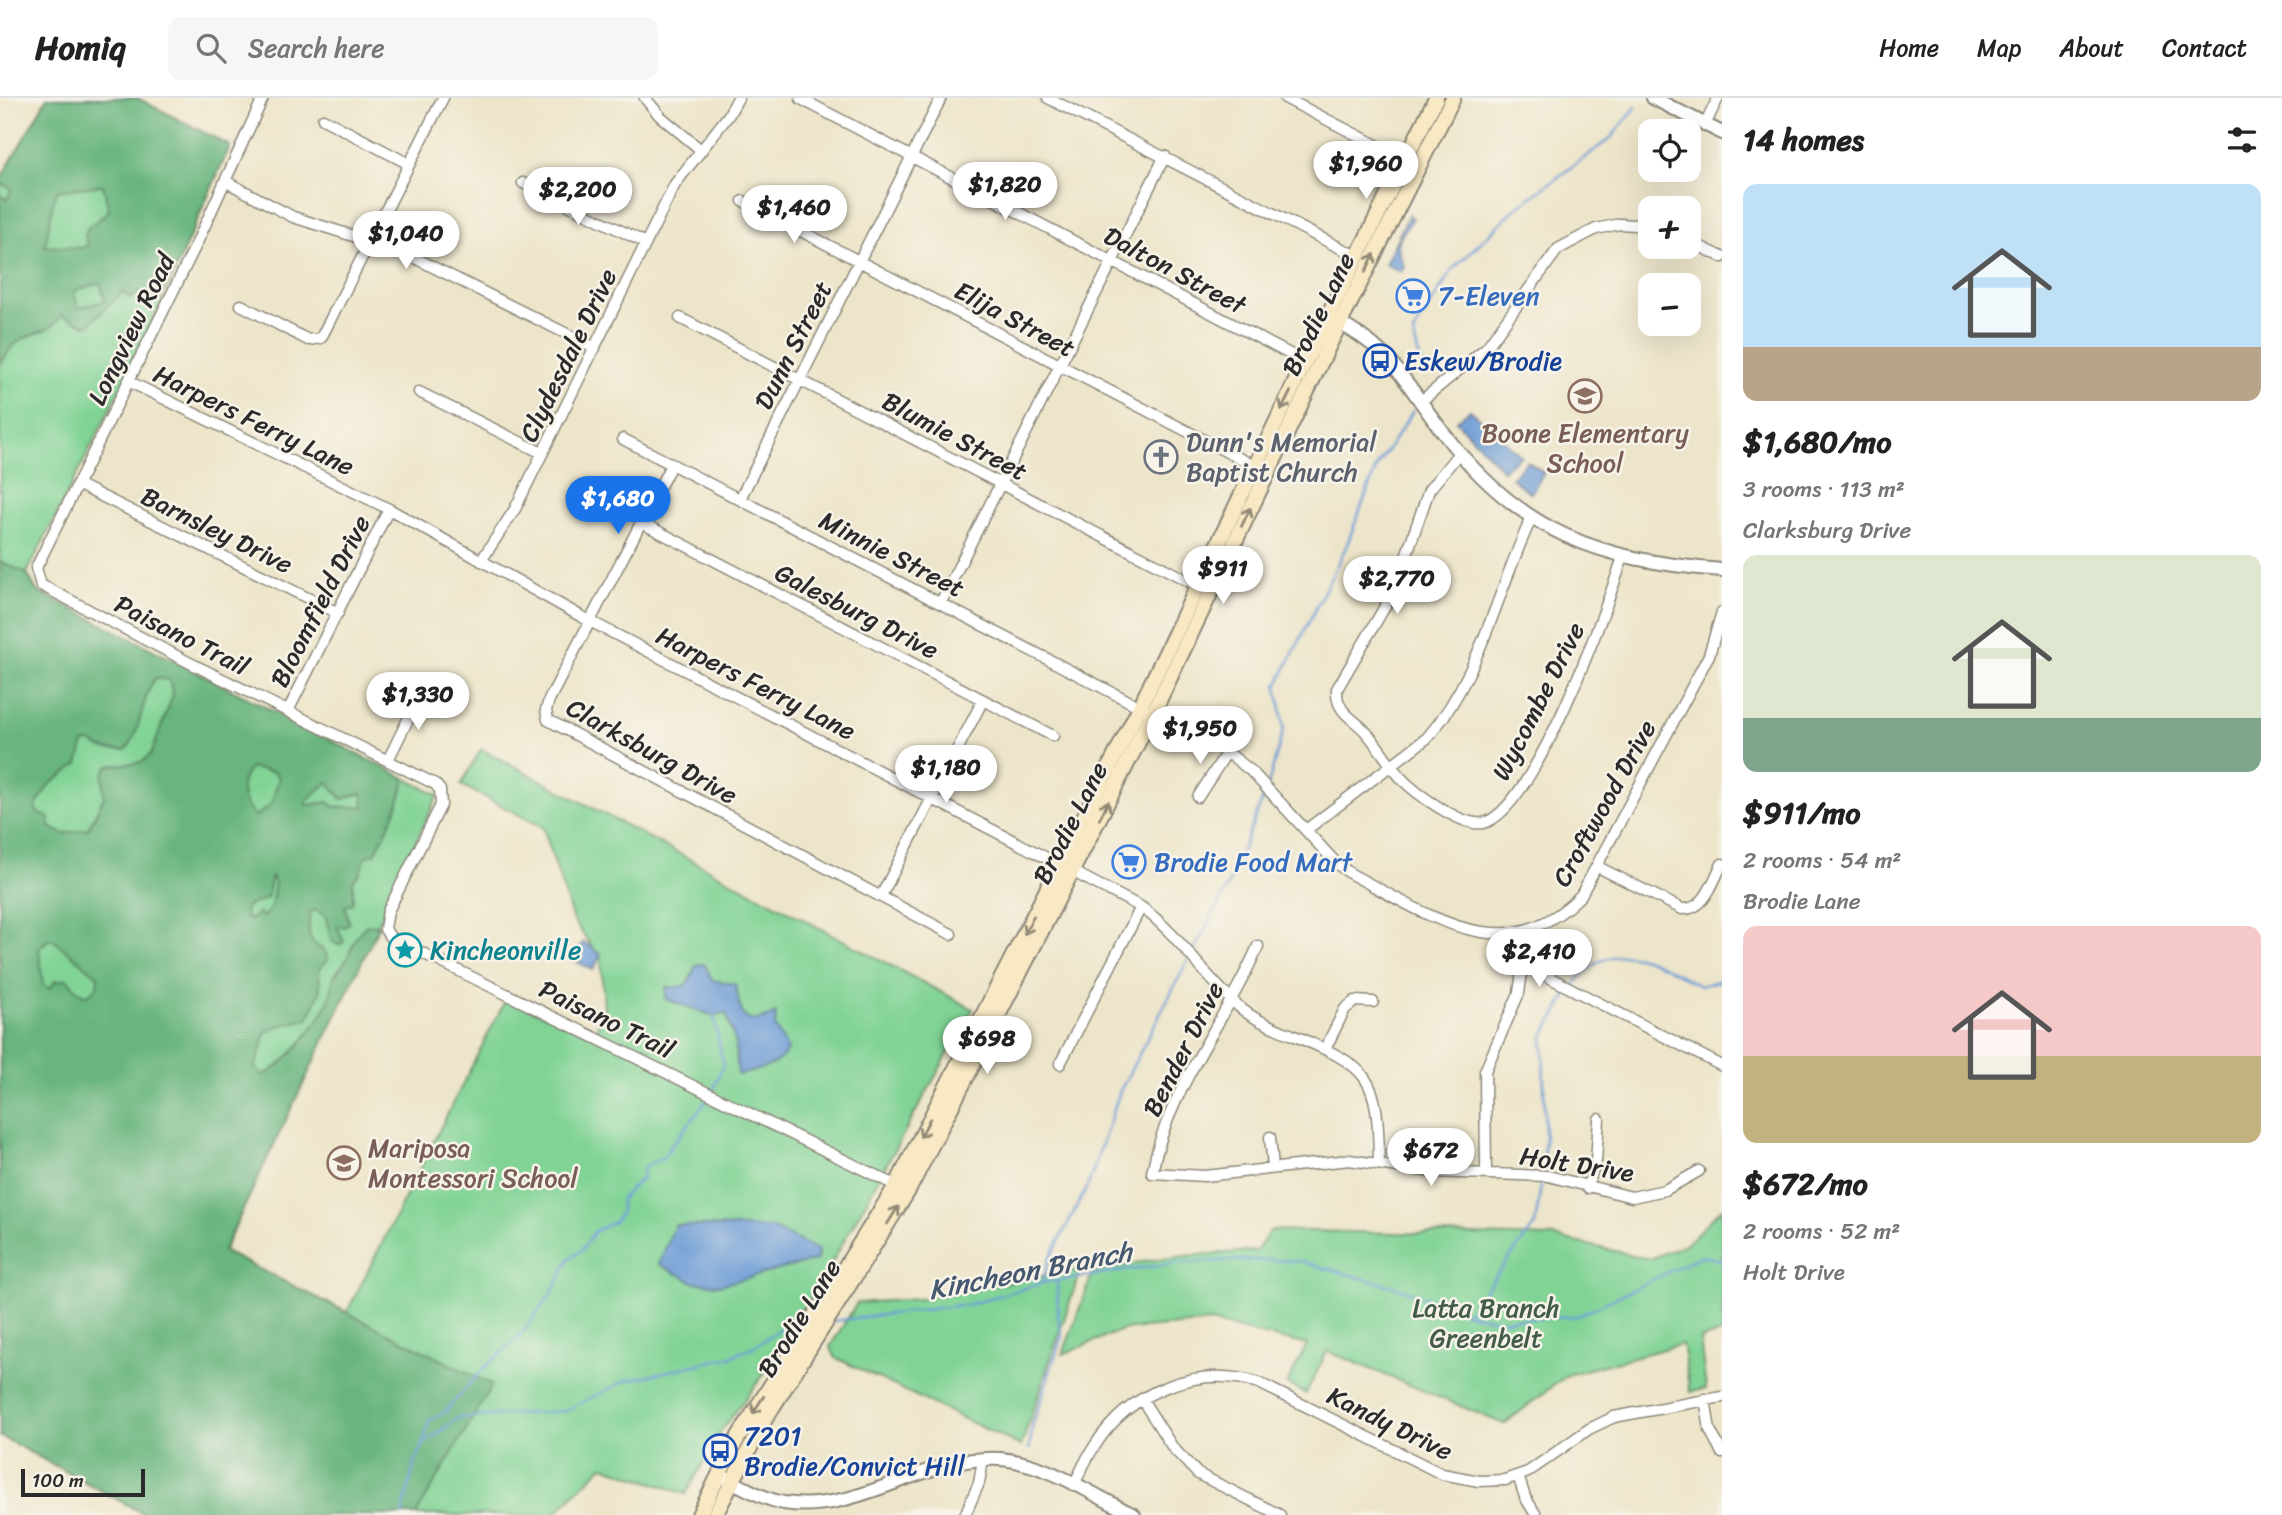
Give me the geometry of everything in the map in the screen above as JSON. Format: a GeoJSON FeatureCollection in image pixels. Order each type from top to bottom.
{"type":"FeatureCollection","features":[{"type":"Feature","properties":{"kind":"main road","name":"Brodie Lane"},"geometry":{"type":"LineString","coordinates":[[699,1515],[725,1478],[782,1379],[902,1188],[1146,710],[1333,321],[1413,163],[1436,98]]}},
{"type":"Feature","properties":{"kind":"main road","name":"Brodie Lane"},"geometry":{"type":"LineString","coordinates":[[1261,470],[1305,362],[1333,321],[1358,257],[1453,98]]}},
{"type":"Feature","properties":{"kind":"main road","name":"Brodie Lane"},"geometry":{"type":"LineString","coordinates":[[715,1515],[725,1478]]}},
{"type":"Feature","properties":{"kind":"street","name":"Longview Road"},"geometry":{"type":"LineString","coordinates":[[37,577],[36,568],[130,382],[263,98]]}},
{"type":"Feature","properties":{"kind":"street"},"geometry":{"type":"LineString","coordinates":[[241,305],[308,340],[321,338],[443,98]]}},
{"type":"Feature","properties":{"kind":"street"},"geometry":{"type":"LineString","coordinates":[[645,98],[660,116],[701,150]]}},
{"type":"Feature","properties":{"kind":"street","name":"Clydesdale Drive"},"geometry":{"type":"LineString","coordinates":[[481,561],[515,509],[675,184],[729,117],[738,98]]}},
{"type":"Feature","properties":{"kind":"street","name":"Dunn Street"},"geometry":{"type":"LineString","coordinates":[[740,499],[941,98]]}},
{"type":"Feature","properties":{"kind":"street"},"geometry":{"type":"LineString","coordinates":[[1048,98],[1358,257]]}},
{"type":"Feature","properties":{"kind":"street"},"geometry":{"type":"LineString","coordinates":[[1285,98],[1413,163]]}},
{"type":"Feature","properties":{"kind":"street"},"geometry":{"type":"LineString","coordinates":[[1653,98],[1722,134]]}},
{"type":"Feature","properties":{"kind":"street"},"geometry":{"type":"LineString","coordinates":[[1705,125],[1718,98]]}},
{"type":"Feature","properties":{"kind":"street","name":"Dalton Street"},"geometry":{"type":"LineString","coordinates":[[801,99],[1305,362]]}},
{"type":"Feature","properties":{"kind":"street"},"geometry":{"type":"LineString","coordinates":[[323,119],[409,164]]}},
{"type":"Feature","properties":{"kind":"street"},"geometry":{"type":"LineString","coordinates":[[941,602],[1164,156]]}},
{"type":"Feature","properties":{"kind":"street"},"geometry":{"type":"LineString","coordinates":[[225,181],[293,217],[401,251],[595,348]]}},
{"type":"Feature","properties":{"kind":"street"},"geometry":{"type":"LineString","coordinates":[[523,183],[646,243]]}},
{"type":"Feature","properties":{"kind":"street","name":"Elija Street"},"geometry":{"type":"LineString","coordinates":[[743,201],[1261,470]]}},
{"type":"Feature","properties":{"kind":"street"},"geometry":{"type":"LineString","coordinates":[[1420,402],[1486,347],[1559,249],[1596,229],[1620,224],[1638,225]]}},
{"type":"Feature","properties":{"kind":"street"},"geometry":{"type":"LineString","coordinates":[[1701,247],[1722,257]]}},
{"type":"Feature","properties":{"kind":"street","name":"Blumie Street"},"geometry":{"type":"LineString","coordinates":[[680,318],[1204,589]]}},
{"type":"Feature","properties":{"kind":"street"},"geometry":{"type":"LineString","coordinates":[[1333,321],[1368,339],[1388,356],[1458,453],[1502,496],[1532,517],[1574,541],[1623,557],[1722,570]]}},
{"type":"Feature","properties":{"kind":"street","name":"Harpers Ferry Lane"},"geometry":{"type":"LineString","coordinates":[[130,382],[389,509],[590,621],[1141,907],[1183,944],[1232,999],[1259,1021],[1356,1065],[1372,1088],[1379,1113],[1379,1163]]}},
{"type":"Feature","properties":{"kind":"street"},"geometry":{"type":"LineString","coordinates":[[419,392],[542,453]]}},
{"type":"Feature","properties":{"kind":"street","name":"Minnie Street"},"geometry":{"type":"LineString","coordinates":[[623,439],[1146,710]]}},
{"type":"Feature","properties":{"kind":"street","name":"Wycombe Drive"},"geometry":{"type":"LineString","coordinates":[[1458,453],[1429,489],[1394,591],[1336,689],[1340,706],[1422,797],[1470,822],[1480,824],[1498,815],[1531,772],[1579,678],[1623,557]]}},
{"type":"Feature","properties":{"kind":"street","name":"Clarksburg Drive"},"geometry":{"type":"LineString","coordinates":[[671,465],[547,705],[552,725],[951,934]]}},
{"type":"Feature","properties":{"kind":"street","name":"Barnsley Drive"},"geometry":{"type":"LineString","coordinates":[[78,484],[338,613]]}},
{"type":"Feature","properties":{"kind":"street","name":"Bloomfield Drive"},"geometry":{"type":"LineString","coordinates":[[288,711],[389,509]]}},
{"type":"Feature","properties":{"kind":"street"},"geometry":{"type":"LineString","coordinates":[[1306,830],[1427,738],[1441,722],[1482,644],[1532,517]]}},
{"type":"Feature","properties":{"kind":"street","name":"Galesburg Drive"},"geometry":{"type":"LineString","coordinates":[[642,523],[1053,736]]}},
{"type":"Feature","properties":{"kind":"street","name":"Paisano Trail"},"geometry":{"type":"LineString","coordinates":[[37,577],[47,590],[435,784],[441,797],[434,820],[388,911],[386,929],[390,937],[902,1188]]}},
{"type":"Feature","properties":{"kind":"street","name":"Croftwood Drive"},"geometry":{"type":"LineString","coordinates":[[1146,710],[1227,752],[1261,781],[1351,874],[1452,926],[1482,933],[1519,932],[1538,926],[1569,907],[1598,867],[1709,655],[1722,612]]}},
{"type":"Feature","properties":{"kind":"street"},"geometry":{"type":"LineString","coordinates":[[388,760],[422,691]]}},
{"type":"Feature","properties":{"kind":"street"},"geometry":{"type":"LineString","coordinates":[[881,896],[983,700]]}},
{"type":"Feature","properties":{"kind":"street"},"geometry":{"type":"LineString","coordinates":[[1198,797],[1227,752]]}},
{"type":"Feature","properties":{"kind":"street"},"geometry":{"type":"LineString","coordinates":[[1598,867],[1689,910],[1702,902],[1722,864]]}},
{"type":"Feature","properties":{"kind":"street"},"geometry":{"type":"LineString","coordinates":[[1060,1064],[1141,907]]}},
{"type":"Feature","properties":{"kind":"street"},"geometry":{"type":"LineString","coordinates":[[1486,1173],[1485,1071],[1519,993],[1523,964],[1519,932]]}},
{"type":"Feature","properties":{"kind":"street","name":"Bender Drive"},"geometry":{"type":"LineString","coordinates":[[1152,1173],[1159,1141],[1213,1027],[1232,999],[1258,946]]}},
{"type":"Feature","properties":{"kind":"street"},"geometry":{"type":"LineString","coordinates":[[1523,964],[1722,1066]]}},
{"type":"Feature","properties":{"kind":"street"},"geometry":{"type":"LineString","coordinates":[[1325,1049],[1345,1009],[1355,1001],[1373,1002]]}},
{"type":"Feature","properties":{"kind":"street"},"geometry":{"type":"LineString","coordinates":[[1587,1188],[1596,1161],[1599,1119]]}},
{"type":"Feature","properties":{"kind":"street"},"geometry":{"type":"LineString","coordinates":[[1270,1137],[1273,1167]]}},
{"type":"Feature","properties":{"kind":"street","name":"Holt Drive"},"geometry":{"type":"LineString","coordinates":[[1152,1173],[1205,1176],[1333,1160],[1379,1163],[1433,1172],[1548,1176],[1587,1188],[1633,1197],[1665,1189],[1699,1171]]}},
{"type":"Feature","properties":{"kind":"street","name":"Kandy Drive"},"geometry":{"type":"LineString","coordinates":[[1074,1485],[1105,1431],[1158,1391],[1192,1378],[1230,1376],[1277,1391],[1442,1474],[1479,1482],[1518,1476],[1538,1467],[1607,1420],[1722,1396]]}},
{"type":"Feature","properties":{"kind":"street"},"geometry":{"type":"LineString","coordinates":[[1705,1399],[1710,1430],[1722,1453]]}},
{"type":"Feature","properties":{"kind":"street"},"geometry":{"type":"LineString","coordinates":[[1143,1401],[1173,1448],[1198,1474],[1280,1515]]}},
{"type":"Feature","properties":{"kind":"street"},"geometry":{"type":"LineString","coordinates":[[965,1515],[979,1483],[984,1459]]}},
{"type":"Feature","properties":{"kind":"street"},"geometry":{"type":"LineString","coordinates":[[725,1478],[782,1503],[818,1505],[844,1501],[956,1463],[1003,1459],[1034,1466],[1134,1515]]}},
{"type":"Feature","properties":{"kind":"street"},"geometry":{"type":"LineString","coordinates":[[1518,1476],[1525,1497],[1536,1515]]}},
{"type":"Feature","properties":{"kind":"green space"},"geometry":{"type":"Polygon","coordinates":[[[47,98],[137,98],[230,146],[138,354],[27,573],[37,591],[438,795],[223,1252],[347,1312],[506,999],[594,1035],[604,1009],[601,959],[573,920],[543,827],[461,785],[481,749],[973,1009],[786,1345],[721,1431],[686,1494],[603,1466],[553,1515],[146,1515],[0,1436],[0,180],[47,98]]]}},
{"type":"Feature","properties":{"kind":"green space"},"geometry":{"type":"Polygon","coordinates":[[[47,98],[137,98],[230,146],[162,299],[141,292],[129,298],[123,292],[87,326],[62,315],[50,327],[19,341],[0,365],[0,195],[7,199],[12,189],[0,183],[47,98]],[[103,185],[57,191],[44,246],[81,248],[88,245],[85,237],[87,228],[109,211],[103,185]],[[100,283],[74,291],[78,308],[105,301],[100,283]]]}},
{"type":"Feature","properties":{"kind":"green space"},"geometry":{"type":"Polygon","coordinates":[[[0,561],[26,573],[37,591],[405,778],[397,807],[375,854],[366,856],[360,873],[353,881],[353,903],[345,906],[349,923],[344,927],[337,926],[344,942],[338,945],[331,940],[326,917],[316,910],[310,912],[311,939],[324,950],[328,959],[319,969],[320,992],[308,1019],[266,1032],[255,1068],[263,1075],[293,1052],[313,1027],[327,1003],[334,977],[361,931],[369,924],[379,926],[223,1251],[492,1385],[416,1515],[146,1515],[0,1436],[0,561]],[[155,678],[136,733],[126,750],[107,749],[91,742],[84,743],[78,764],[48,786],[36,806],[37,813],[49,817],[50,827],[63,834],[88,829],[104,797],[103,775],[108,766],[142,762],[151,754],[173,695],[169,680],[155,678]],[[251,768],[246,774],[242,793],[247,806],[256,816],[271,804],[279,779],[274,772],[251,768]],[[328,782],[306,801],[307,805],[328,802],[335,807],[364,807],[362,793],[342,799],[328,782]],[[272,876],[267,898],[246,907],[245,918],[251,919],[259,913],[263,917],[271,907],[275,883],[272,876]],[[48,940],[39,948],[43,985],[50,989],[55,981],[67,979],[81,994],[88,995],[97,987],[98,976],[53,940],[48,940]]]}},
{"type":"Feature","properties":{"kind":"green space","name":"Latta Branch Greenbelt"},"geometry":{"type":"Polygon","coordinates":[[[1722,1208],[1722,1333],[1700,1339],[1706,1389],[1690,1392],[1682,1344],[1567,1375],[1504,1424],[1327,1351],[1306,1394],[1287,1384],[1307,1345],[1211,1322],[1122,1330],[1063,1354],[1093,1272],[1174,1257],[1256,1251],[1271,1230],[1553,1237],[1650,1259],[1686,1244],[1722,1208]]]}},
{"type":"Feature","properties":{"kind":"green space"},"geometry":{"type":"Polygon","coordinates":[[[1081,1269],[1021,1446],[836,1358],[830,1347],[857,1303],[918,1299],[1081,1269]]]}},
{"type":"Feature","properties":{"kind":"water"},"geometry":{"type":"Polygon","coordinates":[[[1409,214],[1413,219],[1398,246],[1404,266],[1401,272],[1385,264],[1409,214]]]}},
{"type":"Feature","properties":{"kind":"water"},"geometry":{"type":"Polygon","coordinates":[[[1470,410],[1521,456],[1503,470],[1456,421],[1470,410]]]}},
{"type":"Feature","properties":{"kind":"water"},"geometry":{"type":"Polygon","coordinates":[[[1527,461],[1544,473],[1531,493],[1511,478],[1527,461]]]}},
{"type":"Feature","properties":{"kind":"water"},"geometry":{"type":"Polygon","coordinates":[[[584,942],[601,955],[593,970],[569,958],[584,942]]]}},
{"type":"Feature","properties":{"kind":"water"},"geometry":{"type":"Polygon","coordinates":[[[705,965],[712,980],[735,984],[742,1012],[749,1020],[776,1013],[775,1027],[788,1049],[784,1055],[773,1064],[738,1075],[735,1041],[726,1013],[714,1016],[666,999],[666,987],[686,984],[695,967],[705,965]]]}},
{"type":"Feature","properties":{"kind":"water"},"geometry":{"type":"Polygon","coordinates":[[[675,1225],[772,1228],[818,1250],[817,1260],[719,1285],[693,1282],[659,1264],[675,1225]]]}},
{"type":"Feature","properties":{"kind":"waterway"},"geometry":{"type":"LineString","coordinates":[[1423,372],[1413,333],[1453,269],[1515,209],[1611,138],[1636,107]]}},
{"type":"Feature","properties":{"kind":"waterway"},"geometry":{"type":"LineString","coordinates":[[1268,785],[1284,728],[1277,686],[1346,547],[1377,466],[1413,411]]}},
{"type":"Feature","properties":{"kind":"waterway"},"geometry":{"type":"LineString","coordinates":[[1192,954],[1226,890],[1266,791]]}},
{"type":"Feature","properties":{"kind":"waterway"},"geometry":{"type":"LineString","coordinates":[[1573,986],[1588,969],[1603,960],[1619,956],[1634,956],[1650,961],[1700,986],[1722,980]]}},
{"type":"Feature","properties":{"kind":"waterway"},"geometry":{"type":"LineString","coordinates":[[1042,1283],[1050,1258],[1088,1185],[1120,1091],[1188,960]]}},
{"type":"Feature","properties":{"kind":"waterway"},"geometry":{"type":"LineString","coordinates":[[1542,1165],[1545,1141],[1543,1036],[1569,992]]}},
{"type":"Feature","properties":{"kind":"waterway"},"geometry":{"type":"LineString","coordinates":[[713,1090],[723,1065],[714,1016]]}},
{"type":"Feature","properties":{"kind":"waterway"},"geometry":{"type":"LineString","coordinates":[[423,1445],[429,1421],[446,1411],[482,1370],[520,1336],[552,1293],[569,1259],[581,1251],[595,1231],[614,1222],[621,1212],[621,1199],[642,1178],[644,1167],[662,1158],[708,1099]]}},
{"type":"Feature","properties":{"kind":"waterway"},"geometry":{"type":"LineString","coordinates":[[1468,1312],[1535,1225],[1541,1185]]}},
{"type":"Feature","properties":{"kind":"waterway","name":"Kincheon Branch"},"geometry":{"type":"LineString","coordinates":[[833,1321],[970,1304],[1042,1283],[1176,1263],[1243,1260],[1298,1261],[1399,1288],[1467,1313],[1496,1320],[1578,1316],[1701,1256],[1722,1260]]}},
{"type":"Feature","properties":{"kind":"waterway"},"geometry":{"type":"LineString","coordinates":[[1029,1449],[1033,1423],[1062,1335],[1058,1317],[1057,1282]]}},
{"type":"Feature","properties":{"kind":"waterway","name":"Kincheon Branch"},"geometry":{"type":"LineString","coordinates":[[402,1515],[415,1462],[424,1444],[457,1418],[565,1411],[625,1381],[730,1357],[757,1345],[781,1328],[803,1325]]}},
{"type":"Feature","properties":{"kind":"place","name":"7-Eleven"},"geometry":{"type":"Point","coordinates":[1413,296]}},
{"type":"Feature","properties":{"kind":"place","name":"Eskew/Brodie"},"geometry":{"type":"Point","coordinates":[1380,361]}},
{"type":"Feature","properties":{"kind":"place","name":"Boone Elementary School"},"geometry":{"type":"Point","coordinates":[1585,396]}},
{"type":"Feature","properties":{"kind":"place","name":"Dunn's Memorial Baptist Church"},"geometry":{"type":"Point","coordinates":[1161,457]}},
{"type":"Feature","properties":{"kind":"place","name":"Brodie Food Mart"},"geometry":{"type":"Point","coordinates":[1129,862]}},
{"type":"Feature","properties":{"kind":"place","name":"Kincheonville"},"geometry":{"type":"Point","coordinates":[405,950]}},
{"type":"Feature","properties":{"kind":"place","name":"Mariposa Montessori School"},"geometry":{"type":"Point","coordinates":[344,1163]}},
{"type":"Feature","properties":{"kind":"place","name":"7201 Brodie/Convict Hill"},"geometry":{"type":"Point","coordinates":[720,1451]}}]}
